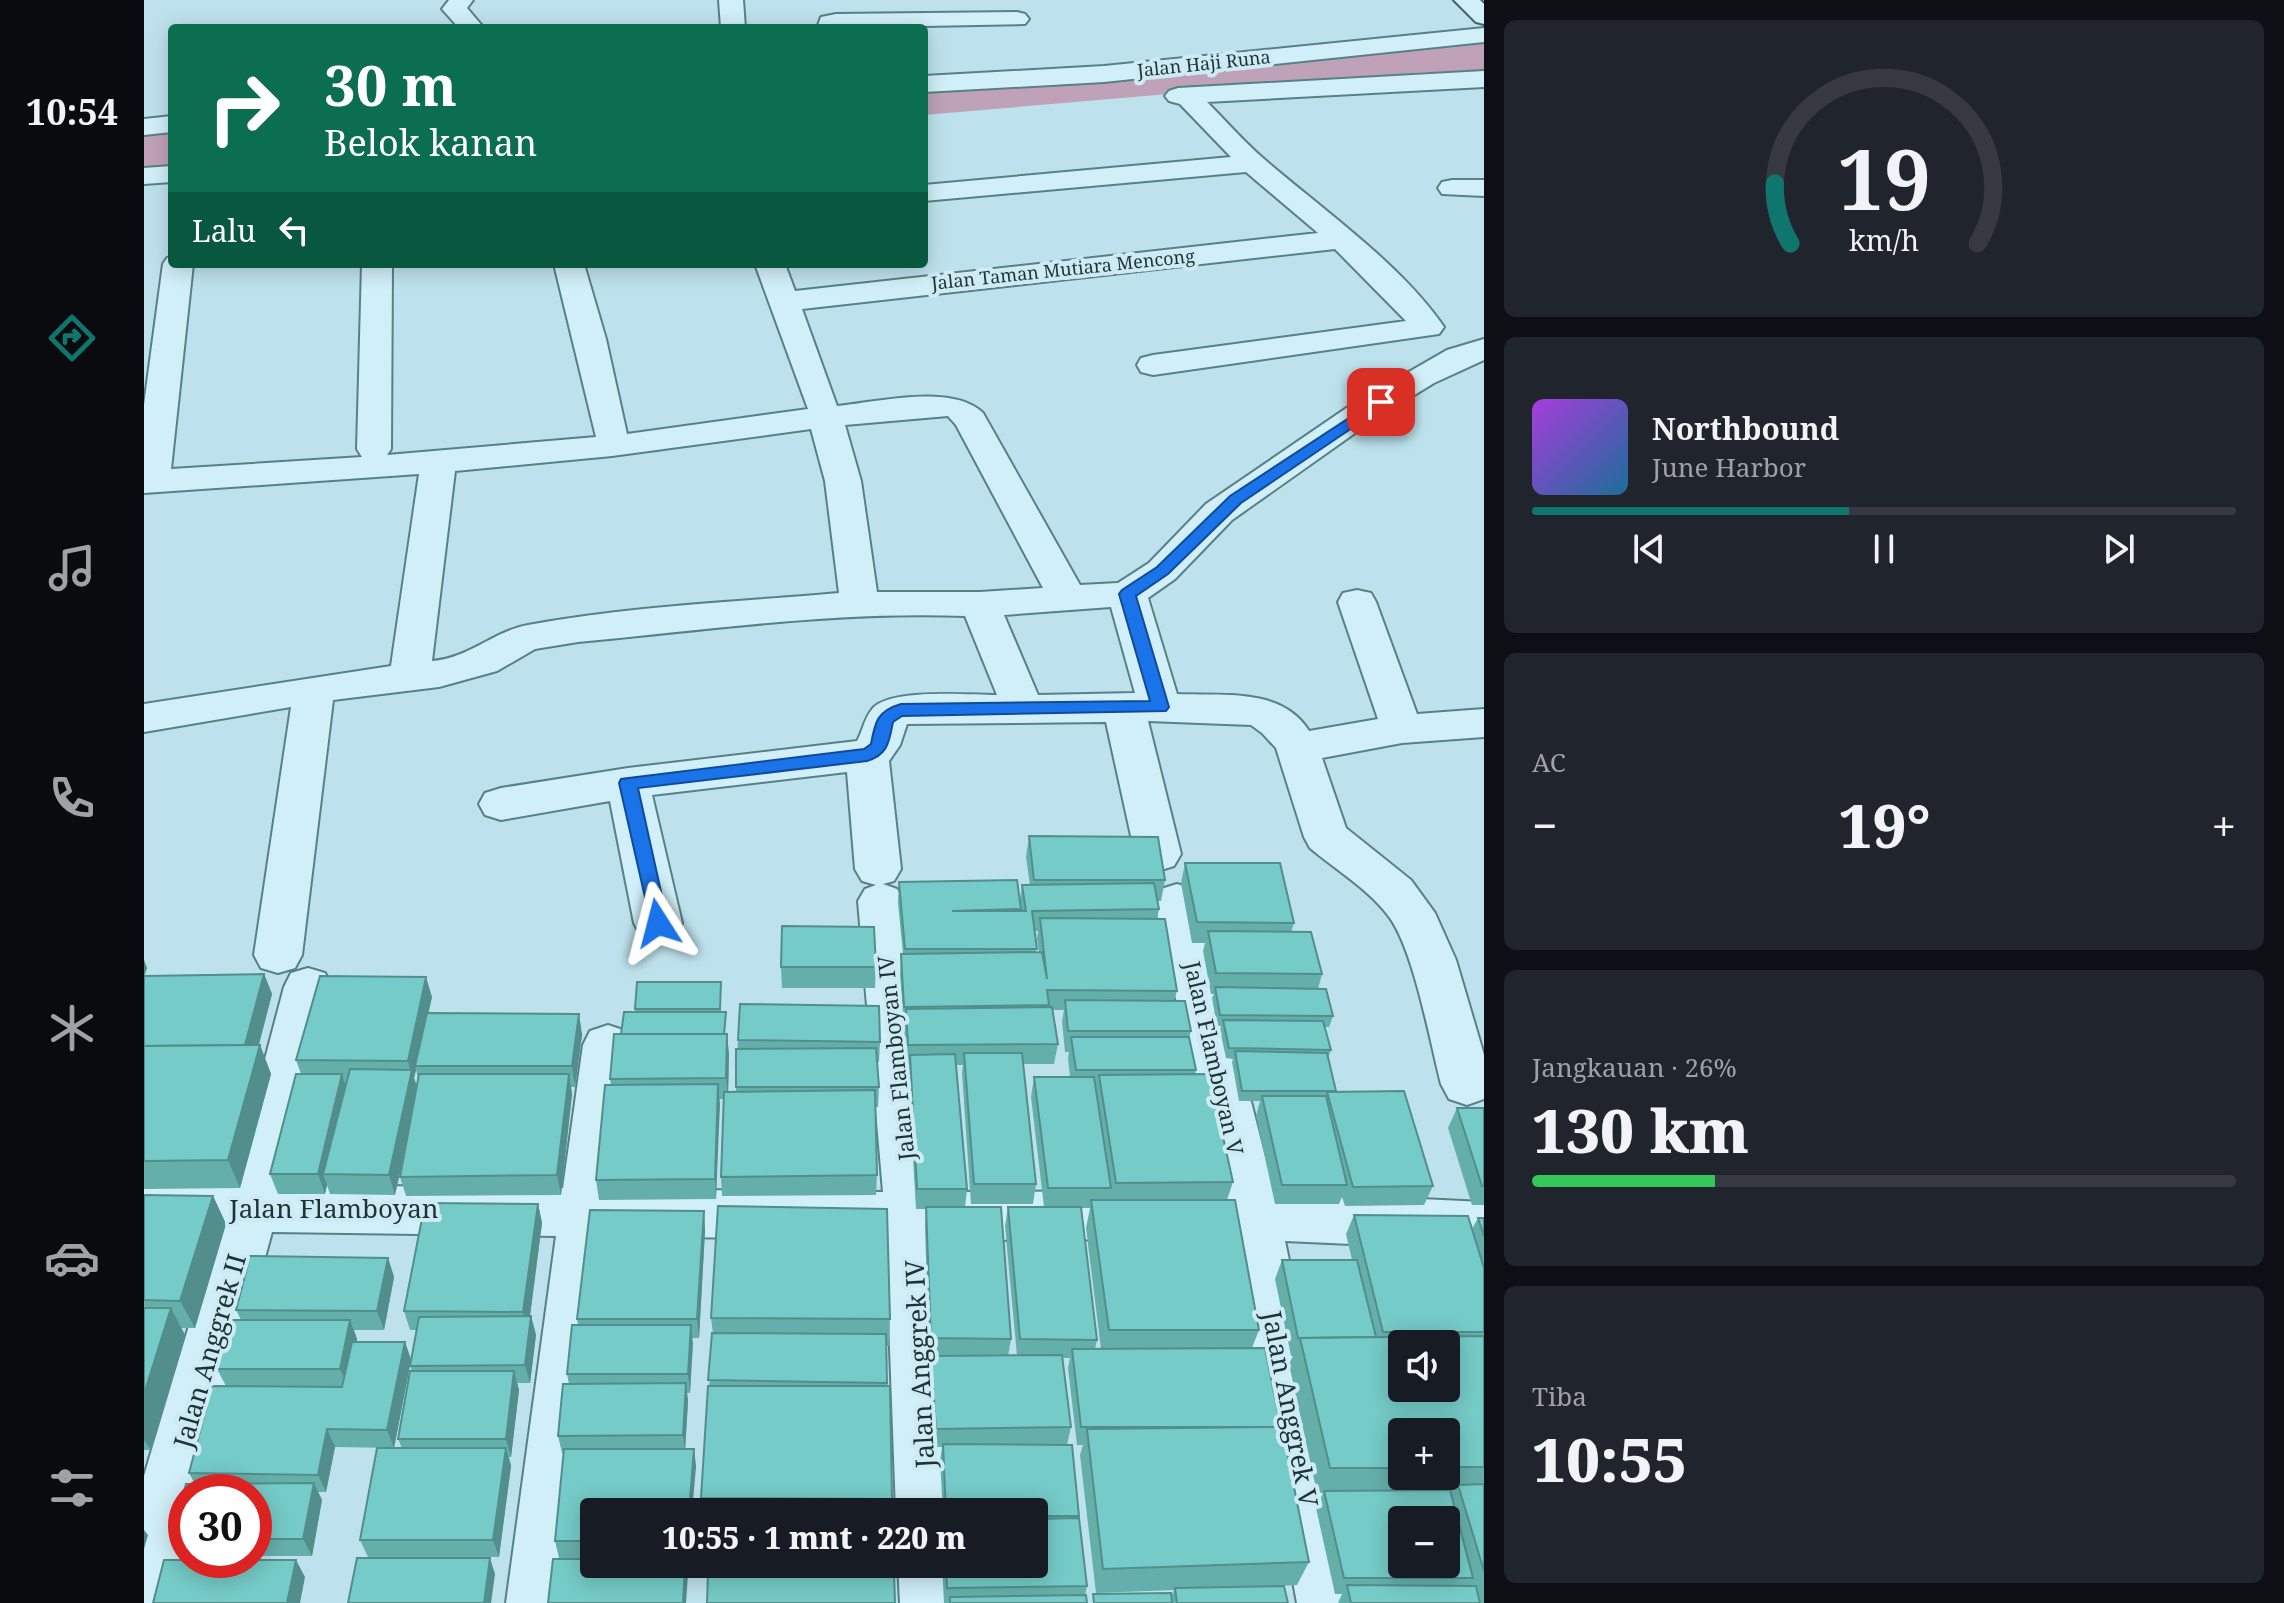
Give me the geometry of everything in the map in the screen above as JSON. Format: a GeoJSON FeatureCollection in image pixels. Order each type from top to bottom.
{"type":"FeatureCollection","features":[{"type":"Feature","properties":{"kind":"street"},"geometry":{"type":"LineString","coordinates":[[461,0],[454,9],[468,24]]}},
{"type":"Feature","properties":{"kind":"street"},"geometry":{"type":"LineString","coordinates":[[731,0],[733,24]]}},
{"type":"Feature","properties":{"kind":"street"},"geometry":{"type":"LineString","coordinates":[[829,24],[836,21],[913,24]]}},
{"type":"Feature","properties":{"kind":"street"},"geometry":{"type":"LineString","coordinates":[[928,25],[1015,28],[1015,81]]}},
{"type":"Feature","properties":{"kind":"street","name":"Jalan Haji Runa"},"geometry":{"type":"LineString","coordinates":[[928,84],[1015,81],[1484,35]]}},
{"type":"Feature","properties":{"kind":"street"},"geometry":{"type":"LineString","coordinates":[[1155,97],[1484,79]]}},
{"type":"Feature","properties":{"kind":"street"},"geometry":{"type":"LineString","coordinates":[[1153,365],[1427,329],[1427,325],[1405,300],[1342,239],[1252,163],[1186,95]]}},
{"type":"Feature","properties":{"kind":"street"},"geometry":{"type":"LineString","coordinates":[[144,127],[168,124]]}},
{"type":"Feature","properties":{"kind":"street"},"geometry":{"type":"LineString","coordinates":[[928,193],[1252,163]]}},
{"type":"Feature","properties":{"kind":"street"},"geometry":{"type":"LineString","coordinates":[[144,176],[168,174]]}},
{"type":"Feature","properties":{"kind":"street"},"geometry":{"type":"LineString","coordinates":[[1452,188],[1484,188]]}},
{"type":"Feature","properties":{"kind":"street","name":"Jalan Taman Mutiara Mencong"},"geometry":{"type":"LineString","coordinates":[[785,302],[1342,239]]}},
{"type":"Feature","properties":{"kind":"street"},"geometry":{"type":"LineString","coordinates":[[144,257],[168,255]]}},
{"type":"Feature","properties":{"kind":"street"},"geometry":{"type":"LineString","coordinates":[[177,268],[149,476],[438,462],[612,446],[823,410],[935,406],[960,409],[971,420],[1067,597]]}},
{"type":"Feature","properties":{"kind":"street"},"geometry":{"type":"LineString","coordinates":[[374,449],[377,268]]}},
{"type":"Feature","properties":{"kind":"street"},"geometry":{"type":"LineString","coordinates":[[570,268],[590,339],[610,433]]}},
{"type":"Feature","properties":{"kind":"street"},"geometry":{"type":"LineString","coordinates":[[772,268],[823,410],[843,481],[860,605]]}},
{"type":"Feature","properties":{"kind":"street"},"geometry":{"type":"LineString","coordinates":[[144,718],[314,689],[439,674],[483,662],[524,638],[578,629],[860,605],[980,604],[1127,594],[1162,571],[1219,512],[1310,448],[1422,376],[1484,349]]}},
{"type":"Feature","properties":{"kind":"street"},"geometry":{"type":"LineString","coordinates":[[410,677],[438,462]]}},
{"type":"Feature","properties":{"kind":"street"},"geometry":{"type":"LineString","coordinates":[[1127,594],[1158,854]]}},
{"type":"Feature","properties":{"kind":"street"},"geometry":{"type":"LineString","coordinates":[[1357,602],[1402,729]]}},
{"type":"Feature","properties":{"kind":"street"},"geometry":{"type":"LineString","coordinates":[[980,604],[1023,707]]}},
{"type":"Feature","properties":{"kind":"street","name":"Jalan Anggrek II"},"geometry":{"type":"LineString","coordinates":[[144,1586],[238,1250],[253,1209],[293,971],[314,689]]}},
{"type":"Feature","properties":{"kind":"street"},"geometry":{"type":"LineString","coordinates":[[501,804],[628,783],[867,755],[875,752],[880,745],[884,720],[891,713],[901,710],[1142,707],[1260,712],[1290,735],[1297,748],[1326,837],[1395,892],[1412,913],[1432,960],[1467,1084]]}},
{"type":"Feature","properties":{"kind":"street"},"geometry":{"type":"LineString","coordinates":[[1297,748],[1402,729],[1484,723]]}},
{"type":"Feature","properties":{"kind":"street","name":"Jalan Flamboyan IV"},"geometry":{"type":"LineString","coordinates":[[867,755],[912,1216]]}},
{"type":"Feature","properties":{"kind":"street"},"geometry":{"type":"LineString","coordinates":[[628,783],[658,923]]}},
{"type":"Feature","properties":{"kind":"street","name":"Jalan Flamboyan V"},"geometry":{"type":"LineString","coordinates":[[1177,901],[1252,1215]]}},
{"type":"Feature","properties":{"kind":"street"},"geometry":{"type":"LineString","coordinates":[[538,1603],[608,1045]]}},
{"type":"Feature","properties":{"kind":"street","name":"Jalan Flamboyan"},"geometry":{"type":"LineString","coordinates":[[144,1207],[912,1216],[1252,1215],[1484,1226]]}},
{"type":"Feature","properties":{"kind":"street","name":"Jalan Anggrek V"},"geometry":{"type":"LineString","coordinates":[[1252,1215],[1329,1603]]}},
{"type":"Feature","properties":{"kind":"street","name":"Jalan Anggrek IV"},"geometry":{"type":"LineString","coordinates":[[912,1216],[926,1498]]}},
{"type":"Feature","properties":{"kind":"street"},"geometry":{"type":"LineString","coordinates":[[931,1578],[932,1603]]}},
{"type":"Feature","properties":{"kind":"building"},"geometry":{"type":"Polygon","coordinates":[[[1029,836],[1158,837],[1165,880],[1034,880],[1029,836]]]}},
{"type":"Feature","properties":{"kind":"building"},"geometry":{"type":"Polygon","coordinates":[[[1185,863],[1280,863],[1294,923],[1197,922],[1185,863]]]}},
{"type":"Feature","properties":{"kind":"building"},"geometry":{"type":"Polygon","coordinates":[[[1017,880],[1021,909],[952,911],[1026,911],[1022,885],[1154,883],[1159,909],[1032,911],[1037,949],[905,949],[899,882],[1017,880]]]}},
{"type":"Feature","properties":{"kind":"building"},"geometry":{"type":"Polygon","coordinates":[[[1040,918],[1165,919],[1177,991],[1047,990],[1049,1005],[904,1007],[901,954],[1042,952],[1047,979],[1040,918]]]}},
{"type":"Feature","properties":{"kind":"building"},"geometry":{"type":"Polygon","coordinates":[[[782,926],[874,927],[876,967],[781,967],[782,926]]]}},
{"type":"Feature","properties":{"kind":"building"},"geometry":{"type":"Polygon","coordinates":[[[1208,931],[1311,932],[1322,974],[1216,973],[1208,931]]]}},
{"type":"Feature","properties":{"kind":"building"},"geometry":{"type":"Polygon","coordinates":[[[264,974],[245,1045],[144,1046],[144,976],[264,974]]]}},
{"type":"Feature","properties":{"kind":"building"},"geometry":{"type":"Polygon","coordinates":[[[320,976],[426,977],[408,1061],[296,1060],[320,976]]]}},
{"type":"Feature","properties":{"kind":"building"},"geometry":{"type":"Polygon","coordinates":[[[637,982],[721,982],[720,1009],[635,1009],[637,982]]]}},
{"type":"Feature","properties":{"kind":"building"},"geometry":{"type":"Polygon","coordinates":[[[1215,987],[1326,989],[1333,1016],[1220,1015],[1215,987]]]}},
{"type":"Feature","properties":{"kind":"building"},"geometry":{"type":"Polygon","coordinates":[[[1065,1000],[1185,1001],[1191,1031],[1068,1031],[1065,1000]]]}},
{"type":"Feature","properties":{"kind":"building"},"geometry":{"type":"Polygon","coordinates":[[[740,1004],[879,1006],[880,1042],[738,1040],[740,1004]]]}},
{"type":"Feature","properties":{"kind":"building"},"geometry":{"type":"Polygon","coordinates":[[[1052,1007],[1058,1044],[908,1045],[906,1009],[1052,1007]]]}},
{"type":"Feature","properties":{"kind":"building"},"geometry":{"type":"Polygon","coordinates":[[[624,1012],[726,1012],[724,1034],[621,1034],[624,1012]]]}},
{"type":"Feature","properties":{"kind":"building"},"geometry":{"type":"Polygon","coordinates":[[[427,1013],[579,1014],[572,1066],[415,1066],[427,1013]]]}},
{"type":"Feature","properties":{"kind":"building"},"geometry":{"type":"Polygon","coordinates":[[[1223,1020],[1323,1021],[1331,1050],[1229,1048],[1223,1020]]]}},
{"type":"Feature","properties":{"kind":"building"},"geometry":{"type":"Polygon","coordinates":[[[614,1034],[727,1034],[726,1078],[610,1079],[614,1034]]]}},
{"type":"Feature","properties":{"kind":"building"},"geometry":{"type":"Polygon","coordinates":[[[1071,1037],[1189,1037],[1196,1070],[1076,1070],[1071,1037]]]}},
{"type":"Feature","properties":{"kind":"building"},"geometry":{"type":"Polygon","coordinates":[[[260,1045],[228,1160],[144,1161],[144,1046],[260,1045]]]}},
{"type":"Feature","properties":{"kind":"building"},"geometry":{"type":"Polygon","coordinates":[[[876,1048],[879,1087],[736,1087],[736,1049],[876,1048]]]}},
{"type":"Feature","properties":{"kind":"building"},"geometry":{"type":"Polygon","coordinates":[[[1235,1051],[1327,1053],[1336,1091],[1242,1091],[1235,1051]]]}},
{"type":"Feature","properties":{"kind":"building"},"geometry":{"type":"Polygon","coordinates":[[[964,1053],[1022,1053],[1036,1184],[974,1184],[964,1053]]]}},
{"type":"Feature","properties":{"kind":"building"},"geometry":{"type":"Polygon","coordinates":[[[955,1054],[967,1189],[917,1189],[910,1055],[955,1054]]]}},
{"type":"Feature","properties":{"kind":"building"},"geometry":{"type":"Polygon","coordinates":[[[350,1069],[412,1070],[389,1175],[323,1174],[350,1069]]]}},
{"type":"Feature","properties":{"kind":"building"},"geometry":{"type":"Polygon","coordinates":[[[296,1074],[342,1074],[318,1174],[270,1174],[296,1074]]]}},
{"type":"Feature","properties":{"kind":"building"},"geometry":{"type":"Polygon","coordinates":[[[419,1074],[569,1074],[557,1175],[400,1177],[419,1074]]]}},
{"type":"Feature","properties":{"kind":"building"},"geometry":{"type":"Polygon","coordinates":[[[1209,1074],[1233,1182],[1116,1183],[1099,1075],[1209,1074]]]}},
{"type":"Feature","properties":{"kind":"building"},"geometry":{"type":"Polygon","coordinates":[[[1034,1077],[1094,1077],[1111,1188],[1048,1188],[1034,1077]]]}},
{"type":"Feature","properties":{"kind":"building"},"geometry":{"type":"Polygon","coordinates":[[[718,1084],[715,1179],[596,1180],[605,1085],[718,1084]]]}},
{"type":"Feature","properties":{"kind":"building"},"geometry":{"type":"Polygon","coordinates":[[[875,1090],[877,1175],[721,1177],[724,1092],[875,1090]]]}},
{"type":"Feature","properties":{"kind":"building"},"geometry":{"type":"Polygon","coordinates":[[[1404,1091],[1433,1186],[1353,1187],[1327,1092],[1404,1091]]]}},
{"type":"Feature","properties":{"kind":"building"},"geometry":{"type":"Polygon","coordinates":[[[1262,1096],[1326,1096],[1347,1185],[1282,1185],[1262,1096]]]}},
{"type":"Feature","properties":{"kind":"building"},"geometry":{"type":"Polygon","coordinates":[[[1457,1108],[1484,1108],[1484,1186],[1482,1186],[1457,1108]]]}},
{"type":"Feature","properties":{"kind":"building"},"geometry":{"type":"Polygon","coordinates":[[[144,1195],[213,1196],[180,1301],[144,1300],[144,1195]]]}},
{"type":"Feature","properties":{"kind":"building"},"geometry":{"type":"Polygon","coordinates":[[[1091,1200],[1235,1200],[1259,1330],[1109,1330],[1091,1200]]]}},
{"type":"Feature","properties":{"kind":"building"},"geometry":{"type":"Polygon","coordinates":[[[425,1203],[538,1204],[523,1312],[404,1311],[425,1203]]]}},
{"type":"Feature","properties":{"kind":"building"},"geometry":{"type":"Polygon","coordinates":[[[718,1206],[887,1209],[890,1319],[711,1318],[718,1206]]]}},
{"type":"Feature","properties":{"kind":"building"},"geometry":{"type":"Polygon","coordinates":[[[926,1207],[1001,1207],[1011,1339],[931,1338],[926,1207]]]}},
{"type":"Feature","properties":{"kind":"building"},"geometry":{"type":"Polygon","coordinates":[[[1008,1207],[1081,1207],[1097,1340],[1020,1339],[1008,1207]]]}},
{"type":"Feature","properties":{"kind":"building"},"geometry":{"type":"Polygon","coordinates":[[[590,1210],[704,1211],[697,1319],[577,1319],[590,1210]]]}},
{"type":"Feature","properties":{"kind":"building"},"geometry":{"type":"Polygon","coordinates":[[[1354,1215],[1468,1216],[1484,1268],[1484,1332],[1383,1332],[1354,1215]]]}},
{"type":"Feature","properties":{"kind":"building"},"geometry":{"type":"Polygon","coordinates":[[[1478,1218],[1484,1218],[1484,1236],[1478,1218]]]}},
{"type":"Feature","properties":{"kind":"building"},"geometry":{"type":"Polygon","coordinates":[[[250,1256],[388,1258],[377,1311],[236,1310],[250,1256]]]}},
{"type":"Feature","properties":{"kind":"building"},"geometry":{"type":"Polygon","coordinates":[[[1282,1260],[1357,1260],[1376,1337],[1298,1338],[1282,1260]]]}},
{"type":"Feature","properties":{"kind":"building"},"geometry":{"type":"Polygon","coordinates":[[[144,1308],[171,1308],[144,1394],[144,1308]]]}},
{"type":"Feature","properties":{"kind":"building"},"geometry":{"type":"Polygon","coordinates":[[[531,1316],[525,1365],[410,1366],[419,1317],[531,1316]]]}},
{"type":"Feature","properties":{"kind":"building"},"geometry":{"type":"Polygon","coordinates":[[[230,1320],[350,1320],[340,1369],[217,1369],[230,1320]]]}},
{"type":"Feature","properties":{"kind":"building"},"geometry":{"type":"Polygon","coordinates":[[[572,1325],[691,1325],[688,1374],[567,1374],[572,1325]]]}},
{"type":"Feature","properties":{"kind":"building"},"geometry":{"type":"Polygon","coordinates":[[[712,1333],[886,1334],[887,1383],[708,1380],[712,1333]]]}},
{"type":"Feature","properties":{"kind":"building"},"geometry":{"type":"Polygon","coordinates":[[[1460,1336],[1484,1336],[1484,1467],[1460,1467],[1460,1418],[1388,1418],[1388,1468],[1330,1468],[1300,1338],[1388,1337],[1388,1402],[1460,1402],[1460,1336]]]}},
{"type":"Feature","properties":{"kind":"building"},"geometry":{"type":"Polygon","coordinates":[[[352,1342],[405,1342],[387,1430],[327,1429],[318,1475],[189,1473],[212,1386],[342,1387],[352,1342]]]}},
{"type":"Feature","properties":{"kind":"building"},"geometry":{"type":"Polygon","coordinates":[[[1265,1348],[1281,1427],[1081,1427],[1072,1349],[1265,1348]]]}},
{"type":"Feature","properties":{"kind":"building"},"geometry":{"type":"Polygon","coordinates":[[[1062,1355],[1071,1427],[936,1429],[931,1356],[1062,1355]]]}},
{"type":"Feature","properties":{"kind":"building"},"geometry":{"type":"Polygon","coordinates":[[[410,1371],[514,1371],[506,1439],[398,1439],[410,1371]]]}},
{"type":"Feature","properties":{"kind":"building"},"geometry":{"type":"Polygon","coordinates":[[[686,1383],[683,1435],[558,1436],[563,1384],[686,1383]]]}},
{"type":"Feature","properties":{"kind":"building"},"geometry":{"type":"Polygon","coordinates":[[[708,1386],[890,1386],[892,1498],[701,1498],[708,1386]]]}},
{"type":"Feature","properties":{"kind":"building"},"geometry":{"type":"Polygon","coordinates":[[[1282,1427],[1309,1562],[1103,1569],[1087,1429],[1282,1427]]]}},
{"type":"Feature","properties":{"kind":"building"},"geometry":{"type":"Polygon","coordinates":[[[943,1444],[1072,1445],[1079,1516],[1048,1516],[1048,1498],[945,1498],[943,1444]]]}},
{"type":"Feature","properties":{"kind":"building"},"geometry":{"type":"Polygon","coordinates":[[[377,1448],[506,1448],[493,1540],[360,1540],[377,1448]]]}},
{"type":"Feature","properties":{"kind":"building"},"geometry":{"type":"Polygon","coordinates":[[[564,1449],[694,1449],[690,1498],[580,1498],[580,1541],[555,1541],[564,1449]]]}},
{"type":"Feature","properties":{"kind":"building"},"geometry":{"type":"Polygon","coordinates":[[[272,1483],[314,1483],[303,1539],[272,1539],[272,1483]]]}},
{"type":"Feature","properties":{"kind":"building"},"geometry":{"type":"Polygon","coordinates":[[[1484,1484],[1484,1571],[1460,1490],[1460,1485],[1484,1484]]]}},
{"type":"Feature","properties":{"kind":"building"},"geometry":{"type":"Polygon","coordinates":[[[1450,1490],[1454,1506],[1388,1506],[1388,1578],[1344,1578],[1324,1491],[1450,1490]]]}},
{"type":"Feature","properties":{"kind":"building"},"geometry":{"type":"Polygon","coordinates":[[[1079,1518],[1087,1586],[947,1588],[947,1578],[1048,1578],[1048,1519],[1079,1518]]]}},
{"type":"Feature","properties":{"kind":"building"},"geometry":{"type":"Polygon","coordinates":[[[1460,1528],[1473,1578],[1460,1578],[1460,1528]]]}},
{"type":"Feature","properties":{"kind":"building"},"geometry":{"type":"Polygon","coordinates":[[[357,1558],[490,1558],[484,1603],[348,1603],[357,1558]]]}},
{"type":"Feature","properties":{"kind":"building"},"geometry":{"type":"Polygon","coordinates":[[[553,1559],[580,1559],[580,1578],[684,1578],[683,1603],[548,1603],[553,1559]]]}},
{"type":"Feature","properties":{"kind":"building"},"geometry":{"type":"Polygon","coordinates":[[[164,1560],[168,1560],[168,1578],[272,1578],[272,1560],[296,1560],[287,1603],[153,1603],[164,1560]]]}},
{"type":"Feature","properties":{"kind":"building"},"geometry":{"type":"Polygon","coordinates":[[[708,1578],[894,1578],[895,1603],[707,1603],[708,1578]]]}},
{"type":"Feature","properties":{"kind":"building"},"geometry":{"type":"Polygon","coordinates":[[[1347,1585],[1476,1586],[1480,1603],[1351,1603],[1347,1585]]]}},
{"type":"Feature","properties":{"kind":"building"},"geometry":{"type":"Polygon","coordinates":[[[1284,1586],[1288,1603],[1177,1603],[1175,1588],[1284,1586]]]}},
{"type":"Feature","properties":{"kind":"building"},"geometry":{"type":"Polygon","coordinates":[[[1171,1593],[1172,1603],[1094,1603],[1093,1594],[1171,1593]]]}},
{"type":"Feature","properties":{"kind":"building"},"geometry":{"type":"Polygon","coordinates":[[[1086,1595],[1087,1603],[950,1603],[950,1597],[1086,1595]]]}},
{"type":"Feature","properties":{"kind":"waterway"},"geometry":{"type":"LineString","coordinates":[[928,99],[1426,57],[1484,57]]}},
{"type":"Feature","properties":{"kind":"waterway"},"geometry":{"type":"LineString","coordinates":[[144,151],[168,149]]}},
{"type":"Feature","properties":{"kind":"route"},"geometry":{"type":"LineString","coordinates":[[658,923],[653,886],[641,852],[628,783],[867,755],[875,752],[880,745],[884,720],[891,713],[901,710],[1160,707],[1127,594],[1162,571],[1219,512],[1381,402]]}}]}
